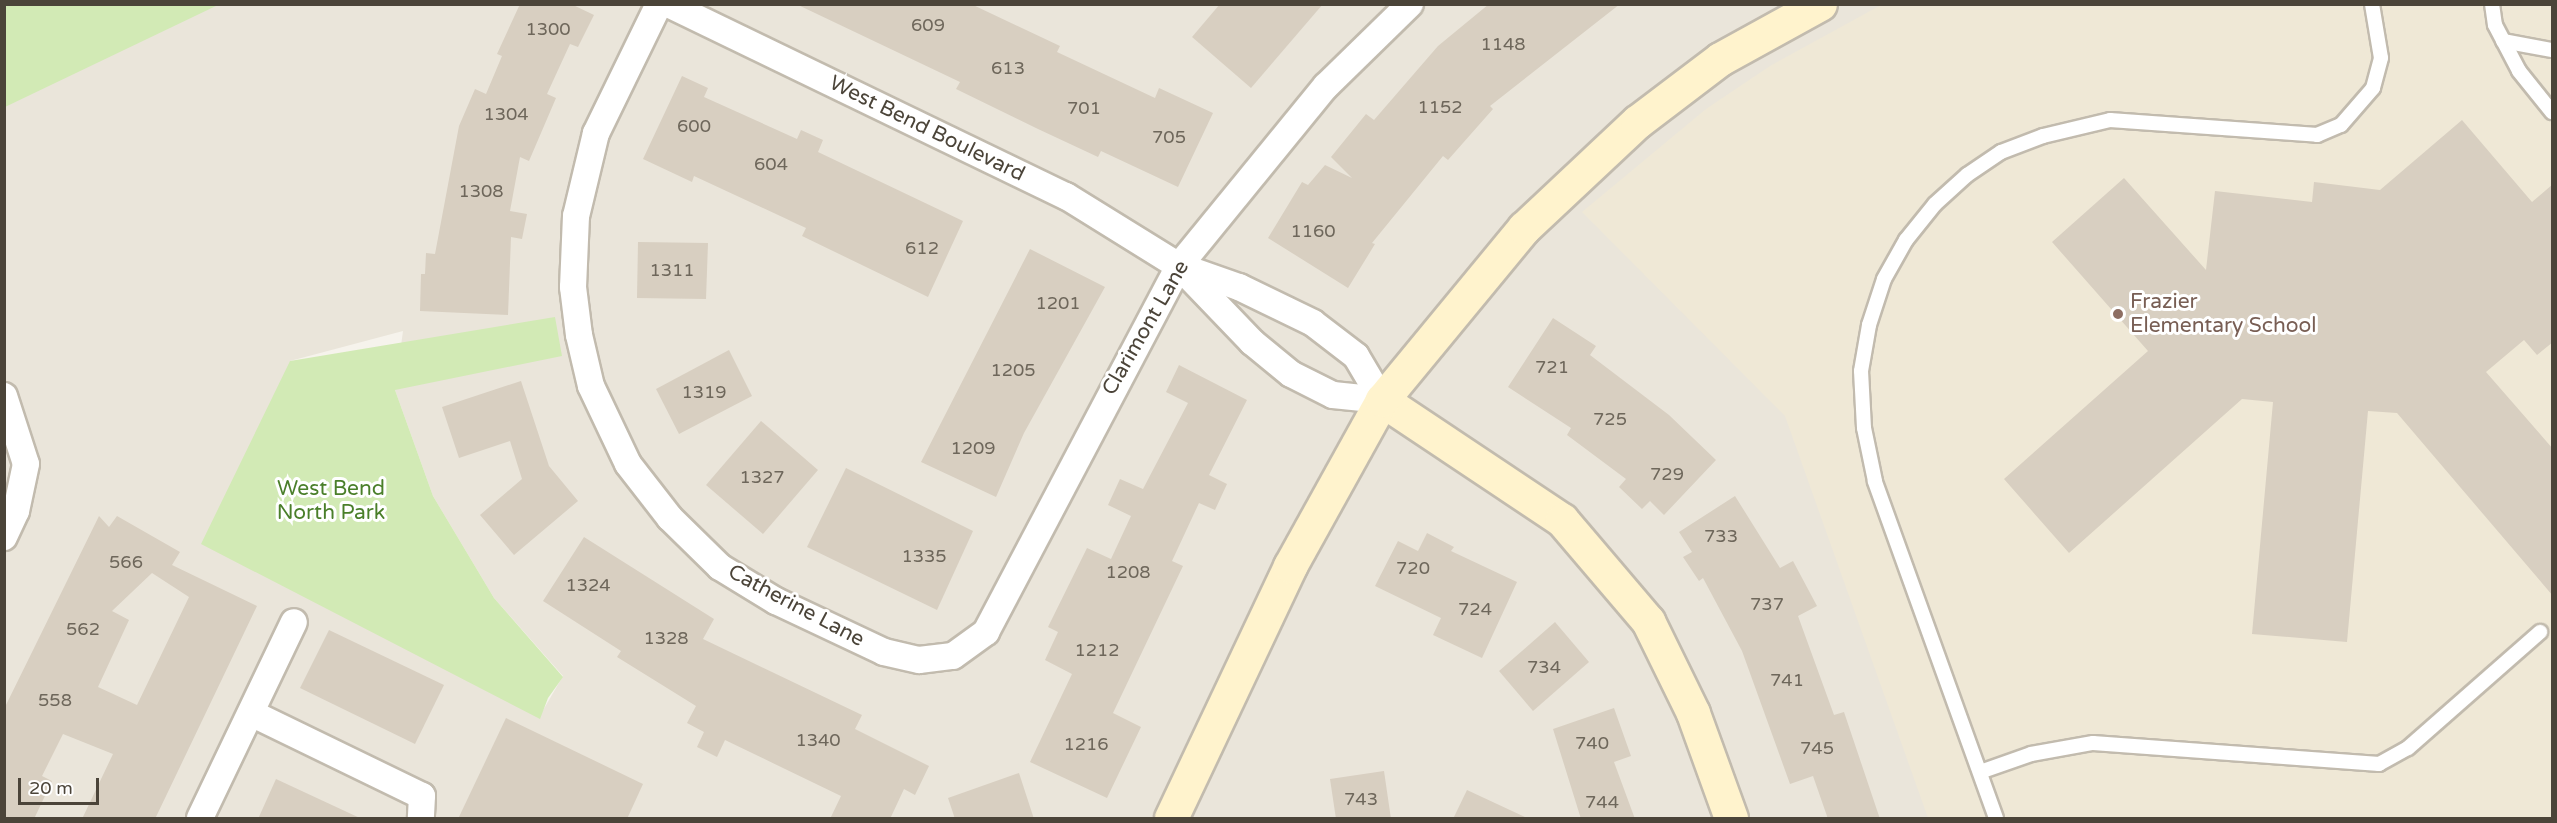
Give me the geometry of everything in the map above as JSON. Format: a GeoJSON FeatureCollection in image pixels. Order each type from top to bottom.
{"type":"FeatureCollection","features":[{"type":"Feature","properties":{"kind":"street","name":"Catherine Lane"},"geometry":{"type":"LineString","coordinates":[[659,4],[596,133],[576,216],[573,287],[579,335],[591,386],[628,464],[669,518],[720,567],[776,601],[884,652],[920,660],[953,656]]}},
{"type":"Feature","properties":{"kind":"street","name":"West Bend Boulevard"},"geometry":{"type":"LineString","coordinates":[[668,4],[1066,196],[1179,266],[1239,287],[1313,323],[1356,356],[1382,400],[1562,520],[1648,621],[1693,713],[1731,819]]}},
{"type":"Feature","properties":{"kind":"street","name":"Clarimont Lane"},"geometry":{"type":"LineString","coordinates":[[953,656],[986,632],[1179,266],[1326,86],[1410,4]]}},
{"type":"Feature","properties":{"kind":"street"},"geometry":{"type":"LineString","coordinates":[[1171,819],[1290,566],[1382,400],[1524,228],[1637,122],[1720,59],[1820,4]]}},
{"type":"Feature","properties":{"kind":"street","name":"West Bend Boulevard"},"geometry":{"type":"LineString","coordinates":[[1179,266],[1252,342],[1292,374],[1333,395],[1382,400]]}},
{"type":"Feature","properties":{"kind":"street"},"geometry":{"type":"LineString","coordinates":[[4,396],[26,464],[16,511],[4,537]]}},
{"type":"Feature","properties":{"kind":"street"},"geometry":{"type":"LineString","coordinates":[[200,819],[294,622]]}},
{"type":"Feature","properties":{"kind":"street"},"geometry":{"type":"LineString","coordinates":[[251,714],[422,796],[421,819]]}},
{"type":"Feature","properties":{"kind":"lane"},"geometry":{"type":"LineString","coordinates":[[1996,819],[1875,481],[1864,428],[1861,371],[1869,325],[1884,279],[1906,240],[1935,204],[1967,175],[2001,152],[2043,136],[2110,120],[2317,135],[2341,125],[2373,88],[2381,58],[2372,4]]}},
{"type":"Feature","properties":{"kind":"lane"},"geometry":{"type":"LineString","coordinates":[[2492,4],[2495,25],[2518,71],[2553,112]]}},
{"type":"Feature","properties":{"kind":"lane"},"geometry":{"type":"LineString","coordinates":[[2503,41],[2553,50]]}},
{"type":"Feature","properties":{"kind":"lane"},"geometry":{"type":"LineString","coordinates":[[1980,772],[2031,754],[2093,743],[2379,764],[2408,748],[2540,632]]}},
{"type":"Feature","properties":{"kind":"shaded area"},"geometry":{"type":"Polygon","coordinates":[[[5,5],[2552,5],[2552,818],[5,818],[5,5]],[[403,331],[290,361],[542,712],[563,676],[494,598],[433,496],[395,390],[403,331]]]}},
{"type":"Feature","properties":{"kind":"shaded area","name":"Frazier Elementary School"},"geometry":{"type":"Polygon","coordinates":[[[1881,5],[2552,5],[2552,818],[1928,818],[1785,416],[1582,212],[1706,109],[1770,66],[1881,5]]]}},
{"type":"Feature","properties":{"kind":"green space"},"geometry":{"type":"Polygon","coordinates":[[[5,4],[218,4],[218,5],[5,107],[5,4]]]}},
{"type":"Feature","properties":{"kind":"green space","name":"West Bend North Park"},"geometry":{"type":"Polygon","coordinates":[[[555,317],[562,356],[395,390],[433,496],[494,598],[563,677],[548,698],[540,719],[201,544],[290,361],[555,317]]]}},
{"type":"Feature","properties":{"kind":"building"},"geometry":{"type":"Polygon","coordinates":[[[520,4],[571,4],[594,15],[578,47],[570,44],[547,94],[556,98],[529,161],[520,157],[510,211],[527,214],[522,239],[511,237],[508,315],[420,311],[421,274],[425,274],[426,253],[435,254],[459,126],[475,89],[486,94],[502,56],[497,54],[520,4]]]}},
{"type":"Feature","properties":{"kind":"building"},"geometry":{"type":"Polygon","coordinates":[[[796,4],[971,4],[1060,46],[1057,52],[1155,98],[1159,88],[1213,113],[1178,187],[1101,151],[1098,157],[1038,129],[956,89],[960,82],[796,4]]]}},
{"type":"Feature","properties":{"kind":"building"},"geometry":{"type":"Polygon","coordinates":[[[1220,4],[1323,4],[1251,88],[1192,37],[1220,4]]]}},
{"type":"Feature","properties":{"kind":"building"},"geometry":{"type":"Polygon","coordinates":[[[1489,4],[1620,4],[1490,106],[1493,109],[1448,160],[1443,156],[1372,243],[1375,244],[1348,288],[1268,238],[1302,182],[1308,185],[1325,165],[1352,178],[1331,157],[1366,114],[1374,120],[1438,46],[1489,4]]]}},
{"type":"Feature","properties":{"kind":"building"},"geometry":{"type":"Polygon","coordinates":[[[682,76],[708,88],[704,97],[797,139],[801,130],[823,140],[818,152],[963,221],[928,297],[802,236],[806,228],[694,176],[692,182],[643,159],[682,76]]]}},
{"type":"Feature","properties":{"kind":"building"},"geometry":{"type":"Polygon","coordinates":[[[2462,120],[2532,202],[2553,184],[2553,342],[2537,355],[2524,340],[2486,372],[2553,449],[2553,596],[2397,413],[2368,411],[2347,642],[2252,634],[2273,402],[2242,399],[2069,553],[2004,479],[2148,351],[2052,242],[2124,178],[2206,270],[2215,191],[2312,202],[2314,182],[2380,190],[2462,120]]]}},
{"type":"Feature","properties":{"kind":"building"},"geometry":{"type":"Polygon","coordinates":[[[638,242],[708,243],[706,299],[637,298],[638,242]]]}},
{"type":"Feature","properties":{"kind":"building"},"geometry":{"type":"Polygon","coordinates":[[[1030,249],[1105,287],[1024,433],[996,497],[921,462],[1030,249]]]}},
{"type":"Feature","properties":{"kind":"building"},"geometry":{"type":"Polygon","coordinates":[[[1553,318],[1596,346],[1590,355],[1669,415],[1716,460],[1664,515],[1650,501],[1642,509],[1619,487],[1626,479],[1567,435],[1571,428],[1508,387],[1553,318]]]}},
{"type":"Feature","properties":{"kind":"building"},"geometry":{"type":"Polygon","coordinates":[[[729,350],[752,396],[679,434],[656,389],[729,350]]]}},
{"type":"Feature","properties":{"kind":"building"},"geometry":{"type":"Polygon","coordinates":[[[1179,365],[1247,400],[1209,475],[1227,484],[1215,510],[1199,503],[1172,561],[1183,566],[1113,713],[1141,727],[1107,798],[1030,762],[1072,674],[1045,660],[1058,632],[1048,627],[1087,548],[1111,559],[1131,516],[1108,505],[1120,479],[1143,489],[1188,403],[1166,392],[1179,365]]]}},
{"type":"Feature","properties":{"kind":"building"},"geometry":{"type":"Polygon","coordinates":[[[521,381],[549,466],[578,501],[514,555],[480,515],[522,479],[510,441],[459,458],[442,407],[521,381]]]}},
{"type":"Feature","properties":{"kind":"building"},"geometry":{"type":"Polygon","coordinates":[[[761,421],[818,470],[763,534],[706,485],[761,421]]]}},
{"type":"Feature","properties":{"kind":"building"},"geometry":{"type":"Polygon","coordinates":[[[846,468],[973,531],[937,610],[807,547],[846,468]]]}},
{"type":"Feature","properties":{"kind":"building"},"geometry":{"type":"Polygon","coordinates":[[[1735,496],[1780,568],[1793,561],[1817,606],[1798,616],[1834,715],[1844,712],[1880,819],[1828,819],[1813,776],[1790,784],[1742,651],[1703,578],[1699,581],[1683,557],[1692,552],[1679,532],[1735,496]]]}},
{"type":"Feature","properties":{"kind":"building"},"geometry":{"type":"Polygon","coordinates":[[[99,516],[109,527],[117,516],[180,552],[172,565],[257,606],[155,819],[82,819],[113,754],[63,734],[42,776],[52,781],[34,819],[4,819],[4,709],[99,516]],[[152,573],[112,611],[129,620],[98,687],[137,705],[189,597],[152,573]]]}},
{"type":"Feature","properties":{"kind":"building"},"geometry":{"type":"Polygon","coordinates":[[[1427,533],[1454,547],[1451,551],[1517,582],[1482,658],[1433,635],[1441,618],[1375,586],[1398,541],[1418,551],[1427,533]]]}},
{"type":"Feature","properties":{"kind":"building"},"geometry":{"type":"Polygon","coordinates":[[[584,537],[714,619],[703,639],[862,715],[855,729],[929,766],[915,795],[904,789],[890,819],[830,819],[841,796],[725,740],[717,757],[697,747],[704,732],[687,723],[696,706],[617,657],[621,651],[543,601],[584,537]]]}},
{"type":"Feature","properties":{"kind":"building"},"geometry":{"type":"Polygon","coordinates":[[[1555,622],[1589,662],[1533,711],[1499,671],[1555,622]]]}},
{"type":"Feature","properties":{"kind":"building"},"geometry":{"type":"Polygon","coordinates":[[[329,630],[444,685],[415,744],[300,688],[329,630]]]}},
{"type":"Feature","properties":{"kind":"building"},"geometry":{"type":"Polygon","coordinates":[[[1614,708],[1631,756],[1614,762],[1635,819],[1581,819],[1553,729],[1614,708]]]}},
{"type":"Feature","properties":{"kind":"building"},"geometry":{"type":"Polygon","coordinates":[[[506,718],[643,784],[627,819],[458,819],[506,718]]]}},
{"type":"Feature","properties":{"kind":"building"},"geometry":{"type":"Polygon","coordinates":[[[1384,771],[1391,819],[1336,819],[1330,779],[1384,771]]]}},
{"type":"Feature","properties":{"kind":"building"},"geometry":{"type":"Polygon","coordinates":[[[1019,773],[1034,819],[955,819],[948,798],[1019,773]]]}},
{"type":"Feature","properties":{"kind":"building"},"geometry":{"type":"Polygon","coordinates":[[[276,779],[362,819],[258,819],[276,779]]]}},
{"type":"Feature","properties":{"kind":"building"},"geometry":{"type":"Polygon","coordinates":[[[1467,790],[1529,819],[1453,819],[1467,790]]]}},
{"type":"Feature","properties":{"kind":"place","name":"Frazier Elementary School"},"geometry":{"type":"Point","coordinates":[2118,314]}}]}
